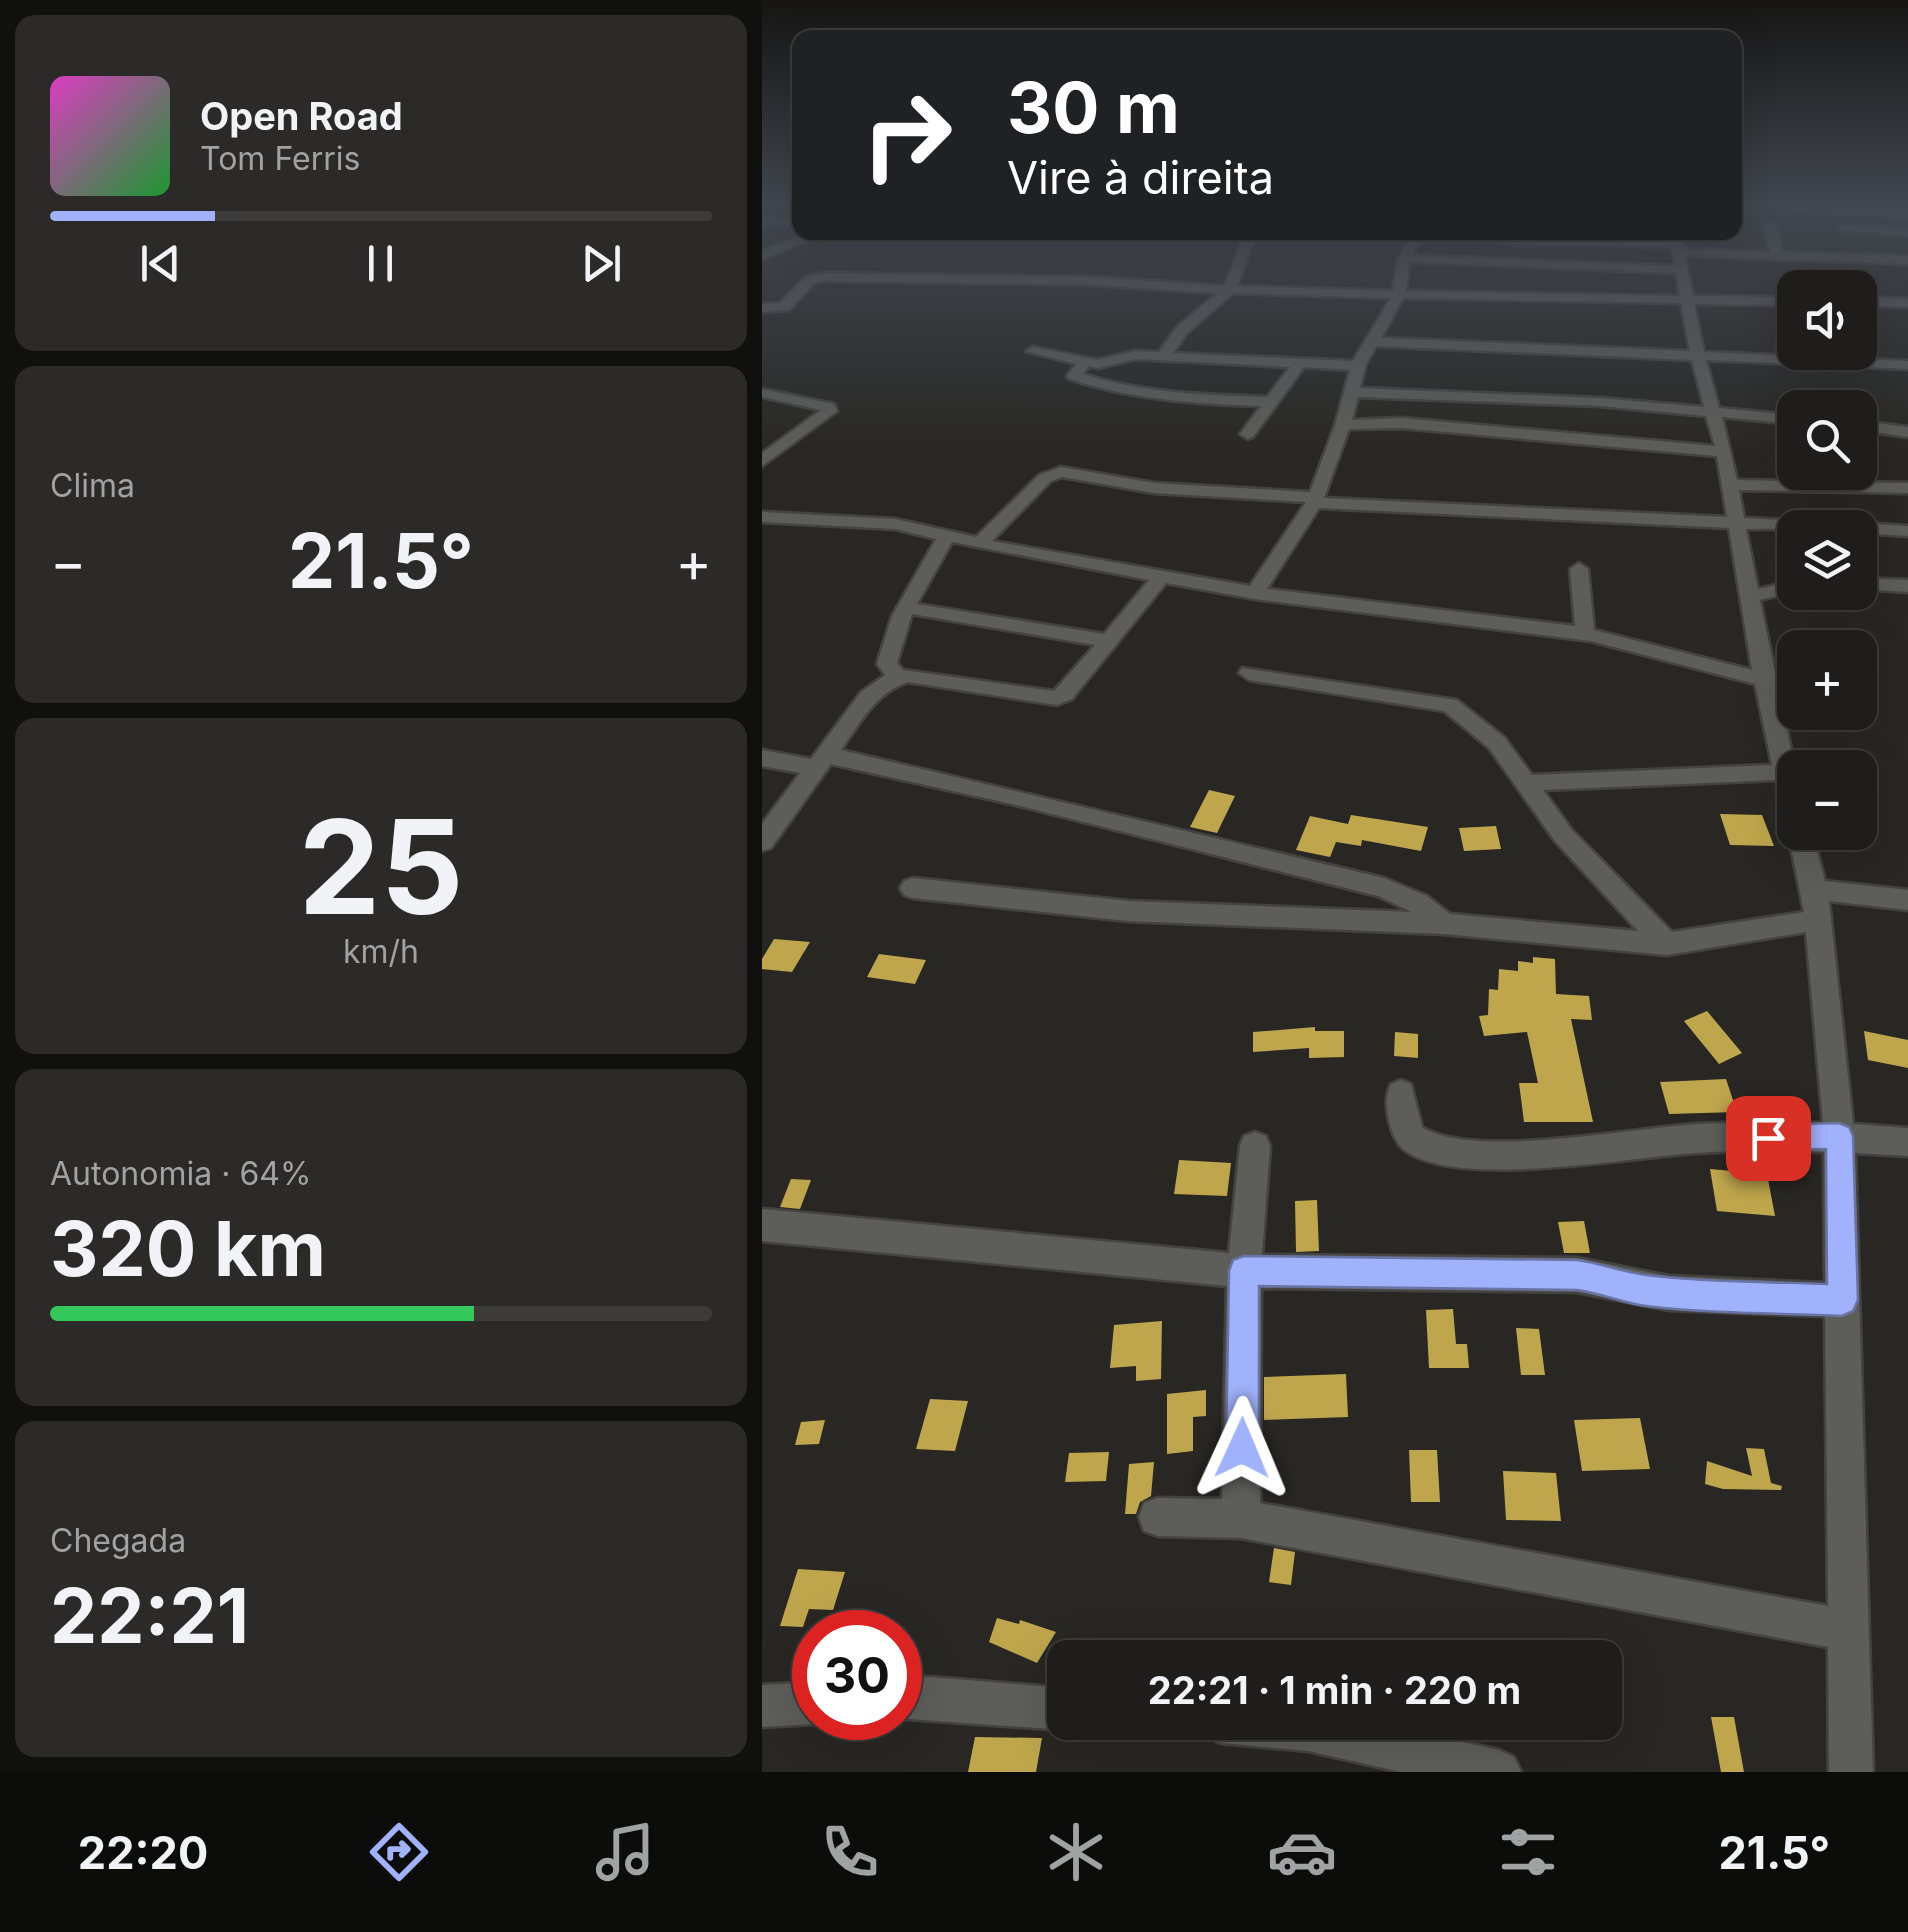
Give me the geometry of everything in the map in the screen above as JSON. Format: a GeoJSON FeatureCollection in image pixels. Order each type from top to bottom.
{"type":"FeatureCollection","features":[{"type":"Feature","properties":{"kind":"street"},"geometry":{"type":"LineString","coordinates":[[762,308],[784,307],[802,290]]}},
{"type":"Feature","properties":{"kind":"street"},"geometry":{"type":"LineString","coordinates":[[1164,355],[1182,330],[1229,290]]}},
{"type":"Feature","properties":{"kind":"street"},"geometry":{"type":"LineString","coordinates":[[1253,290],[1777,300]]}},
{"type":"Feature","properties":{"kind":"street"},"geometry":{"type":"LineString","coordinates":[[1255,594],[1315,500],[1343,424],[1358,366],[1400,290]]}},
{"type":"Feature","properties":{"kind":"street"},"geometry":{"type":"LineString","coordinates":[[1686,290],[1697,354],[1724,452],[1780,750]]}},
{"type":"Feature","properties":{"kind":"street"},"geometry":{"type":"LineString","coordinates":[[1877,302],[1908,303]]}},
{"type":"Feature","properties":{"kind":"street"},"geometry":{"type":"LineString","coordinates":[[1372,342],[1908,365]]}},
{"type":"Feature","properties":{"kind":"street"},"geometry":{"type":"LineString","coordinates":[[1034,351],[1104,364],[1125,355],[1164,355],[1358,366]]}},
{"type":"Feature","properties":{"kind":"street"},"geometry":{"type":"LineString","coordinates":[[1085,362],[1074,376],[1108,387],[1190,399],[1272,402]]}},
{"type":"Feature","properties":{"kind":"street"},"geometry":{"type":"LineString","coordinates":[[1248,434],[1299,364]]}},
{"type":"Feature","properties":{"kind":"street"},"geometry":{"type":"LineString","coordinates":[[1352,392],[1714,410],[1777,417]]}},
{"type":"Feature","properties":{"kind":"street"},"geometry":{"type":"LineString","coordinates":[[762,393],[829,407],[829,412],[762,461]]}},
{"type":"Feature","properties":{"kind":"street"},"geometry":{"type":"LineString","coordinates":[[1343,424],[1401,424],[1724,452]]}},
{"type":"Feature","properties":{"kind":"street"},"geometry":{"type":"LineString","coordinates":[[1877,428],[1908,432]]}},
{"type":"Feature","properties":{"kind":"street"},"geometry":{"type":"LineString","coordinates":[[980,543],[1045,478],[1061,472],[1154,488],[1315,500],[1777,524]]}},
{"type":"Feature","properties":{"kind":"street"},"geometry":{"type":"LineString","coordinates":[[1730,486],[1777,487]]}},
{"type":"Feature","properties":{"kind":"street"},"geometry":{"type":"LineString","coordinates":[[1877,488],[1908,488]]}},
{"type":"Feature","properties":{"kind":"street"},"geometry":{"type":"LineString","coordinates":[[762,517],[860,520],[1255,594],[1382,610],[1452,614],[1585,633],[1764,680]]}},
{"type":"Feature","properties":{"kind":"street"},"geometry":{"type":"LineString","coordinates":[[1877,529],[1908,531]]}},
{"type":"Feature","properties":{"kind":"street"},"geometry":{"type":"LineString","coordinates":[[898,677],[887,664],[887,651],[947,535]]}},
{"type":"Feature","properties":{"kind":"street"},"geometry":{"type":"LineString","coordinates":[[1579,570],[1585,633]]}},
{"type":"Feature","properties":{"kind":"street"},"geometry":{"type":"LineString","coordinates":[[762,842],[868,697],[898,677],[1057,698],[1065,694],[1162,576]]}},
{"type":"Feature","properties":{"kind":"street"},"geometry":{"type":"LineString","coordinates":[[1749,588],[1777,585]]}},
{"type":"Feature","properties":{"kind":"street"},"geometry":{"type":"LineString","coordinates":[[1877,585],[1908,586]]}},
{"type":"Feature","properties":{"kind":"street"},"geometry":{"type":"LineString","coordinates":[[908,608],[1109,640]]}},
{"type":"Feature","properties":{"kind":"street"},"geometry":{"type":"LineString","coordinates":[[1249,673],[1450,705],[1496,743],[1563,835],[1667,944]]}},
{"type":"Feature","properties":{"kind":"street"},"geometry":{"type":"LineString","coordinates":[[762,758],[821,762],[1016,797],[1384,888],[1418,904],[1444,924]]}},
{"type":"Feature","properties":{"kind":"street"},"geometry":{"type":"LineString","coordinates":[[1527,783],[1777,772]]}},
{"type":"Feature","properties":{"kind":"street"},"geometry":{"type":"LineString","coordinates":[[1804,850],[1816,905],[1839,1136],[1851,1772]]}},
{"type":"Feature","properties":{"kind":"street"},"geometry":{"type":"LineString","coordinates":[[913,888],[1128,911],[1444,924],[1667,944],[1816,905],[1908,900]]}},
{"type":"Feature","properties":{"kind":"street"},"geometry":{"type":"LineString","coordinates":[[1401,1093],[1402,1122],[1412,1139],[1434,1149],[1508,1155],[1696,1138],[1839,1136],[1908,1142]]}},
{"type":"Feature","properties":{"kind":"street"},"geometry":{"type":"LineString","coordinates":[[1241,1519],[1244,1271],[1255,1146]]}},
{"type":"Feature","properties":{"kind":"street"},"geometry":{"type":"LineString","coordinates":[[762,1224],[1244,1271],[1577,1275],[1611,1280],[1639,1290],[1687,1295],[1842,1300]]}},
{"type":"Feature","properties":{"kind":"street"},"geometry":{"type":"LineString","coordinates":[[1158,1516],[1241,1519],[1848,1630]]}},
{"type":"Feature","properties":{"kind":"street"},"geometry":{"type":"LineString","coordinates":[[922,1699],[1047,1708]]}},
{"type":"Feature","properties":{"kind":"street"},"geometry":{"type":"LineString","coordinates":[[762,1706],[792,1704]]}},
{"type":"Feature","properties":{"kind":"street"},"geometry":{"type":"LineString","coordinates":[[1353,1740],[1499,1772]]}},
{"type":"Feature","properties":{"kind":"building"},"geometry":{"type":"Polygon","coordinates":[[[1209,790],[1235,796],[1217,833],[1190,827],[1209,790]]]}},
{"type":"Feature","properties":{"kind":"building"},"geometry":{"type":"Polygon","coordinates":[[[1720,814],[1762,815],[1774,846],[1730,845],[1720,814]]]}},
{"type":"Feature","properties":{"kind":"building"},"geometry":{"type":"Polygon","coordinates":[[[1351,815],[1428,827],[1421,851],[1362,840],[1361,846],[1336,842],[1330,857],[1296,850],[1310,816],[1348,824],[1351,815]]]}},
{"type":"Feature","properties":{"kind":"building"},"geometry":{"type":"Polygon","coordinates":[[[1496,826],[1501,849],[1464,851],[1459,828],[1496,826]]]}},
{"type":"Feature","properties":{"kind":"building"},"geometry":{"type":"Polygon","coordinates":[[[774,939],[810,942],[792,972],[762,969],[762,959],[774,939]]]}},
{"type":"Feature","properties":{"kind":"building"},"geometry":{"type":"Polygon","coordinates":[[[879,954],[926,960],[915,984],[867,977],[879,954]]]}},
{"type":"Feature","properties":{"kind":"building"},"geometry":{"type":"Polygon","coordinates":[[[1533,957],[1555,959],[1556,994],[1589,996],[1592,1020],[1571,1019],[1593,1122],[1524,1122],[1519,1083],[1538,1083],[1527,1032],[1484,1036],[1479,1016],[1488,1015],[1489,989],[1498,990],[1499,969],[1518,971],[1518,961],[1533,963],[1533,957]]]}},
{"type":"Feature","properties":{"kind":"building"},"geometry":{"type":"Polygon","coordinates":[[[1707,1011],[1742,1053],[1719,1064],[1684,1021],[1707,1011]]]}},
{"type":"Feature","properties":{"kind":"building"},"geometry":{"type":"Polygon","coordinates":[[[1315,1027],[1315,1031],[1344,1031],[1344,1057],[1309,1058],[1309,1048],[1253,1052],[1253,1032],[1315,1027]]]}},
{"type":"Feature","properties":{"kind":"building"},"geometry":{"type":"Polygon","coordinates":[[[1864,1031],[1908,1040],[1908,1068],[1868,1060],[1864,1031]]]}},
{"type":"Feature","properties":{"kind":"building"},"geometry":{"type":"Polygon","coordinates":[[[1395,1032],[1418,1034],[1418,1058],[1394,1056],[1395,1032]]]}},
{"type":"Feature","properties":{"kind":"building"},"geometry":{"type":"Polygon","coordinates":[[[1726,1079],[1737,1112],[1669,1114],[1660,1082],[1726,1079]]]}},
{"type":"Feature","properties":{"kind":"building"},"geometry":{"type":"Polygon","coordinates":[[[1179,1160],[1231,1163],[1227,1196],[1174,1194],[1179,1160]]]}},
{"type":"Feature","properties":{"kind":"building"},"geometry":{"type":"Polygon","coordinates":[[[1710,1169],[1767,1174],[1775,1216],[1717,1211],[1710,1169]]]}},
{"type":"Feature","properties":{"kind":"building"},"geometry":{"type":"Polygon","coordinates":[[[791,1179],[811,1180],[800,1209],[780,1207],[791,1179]]]}},
{"type":"Feature","properties":{"kind":"building"},"geometry":{"type":"Polygon","coordinates":[[[1317,1200],[1319,1251],[1296,1252],[1295,1201],[1317,1200]]]}},
{"type":"Feature","properties":{"kind":"building"},"geometry":{"type":"Polygon","coordinates":[[[1584,1221],[1590,1253],[1564,1253],[1558,1222],[1584,1221]]]}},
{"type":"Feature","properties":{"kind":"building"},"geometry":{"type":"Polygon","coordinates":[[[1453,1309],[1456,1344],[1467,1344],[1469,1368],[1429,1368],[1426,1310],[1453,1309]]]}},
{"type":"Feature","properties":{"kind":"building"},"geometry":{"type":"Polygon","coordinates":[[[1162,1321],[1161,1379],[1136,1381],[1136,1366],[1110,1368],[1114,1325],[1162,1321]]]}},
{"type":"Feature","properties":{"kind":"building"},"geometry":{"type":"Polygon","coordinates":[[[1516,1328],[1539,1329],[1545,1375],[1521,1375],[1516,1328]]]}},
{"type":"Feature","properties":{"kind":"building"},"geometry":{"type":"Polygon","coordinates":[[[1346,1374],[1348,1417],[1264,1420],[1264,1377],[1346,1374]]]}},
{"type":"Feature","properties":{"kind":"building"},"geometry":{"type":"Polygon","coordinates":[[[1206,1390],[1206,1416],[1193,1417],[1193,1451],[1167,1454],[1167,1394],[1206,1390]]]}},
{"type":"Feature","properties":{"kind":"building"},"geometry":{"type":"Polygon","coordinates":[[[930,1399],[968,1401],[955,1451],[916,1449],[930,1399]]]}},
{"type":"Feature","properties":{"kind":"building"},"geometry":{"type":"Polygon","coordinates":[[[1640,1418],[1650,1469],[1582,1471],[1574,1420],[1640,1418]]]}},
{"type":"Feature","properties":{"kind":"building"},"geometry":{"type":"Polygon","coordinates":[[[825,1420],[819,1444],[795,1445],[801,1422],[825,1420]]]}},
{"type":"Feature","properties":{"kind":"building"},"geometry":{"type":"Polygon","coordinates":[[[1746,1448],[1764,1449],[1771,1483],[1782,1486],[1781,1490],[1723,1489],[1705,1484],[1707,1461],[1752,1476],[1746,1448]]]}},
{"type":"Feature","properties":{"kind":"building"},"geometry":{"type":"Polygon","coordinates":[[[1409,1450],[1437,1450],[1440,1502],[1411,1502],[1409,1450]]]}},
{"type":"Feature","properties":{"kind":"building"},"geometry":{"type":"Polygon","coordinates":[[[1109,1452],[1106,1481],[1065,1482],[1069,1453],[1109,1452]]]}},
{"type":"Feature","properties":{"kind":"building"},"geometry":{"type":"Polygon","coordinates":[[[1154,1462],[1151,1496],[1140,1502],[1136,1514],[1125,1514],[1129,1464],[1154,1462]]]}},
{"type":"Feature","properties":{"kind":"building"},"geometry":{"type":"Polygon","coordinates":[[[1503,1471],[1556,1473],[1561,1521],[1506,1520],[1503,1471]]]}},
{"type":"Feature","properties":{"kind":"building"},"geometry":{"type":"Polygon","coordinates":[[[1274,1548],[1295,1552],[1291,1585],[1269,1582],[1274,1548]]]}},
{"type":"Feature","properties":{"kind":"building"},"geometry":{"type":"Polygon","coordinates":[[[798,1569],[845,1572],[833,1610],[792,1610],[792,1627],[780,1626],[798,1569]]]}},
{"type":"Feature","properties":{"kind":"building"},"geometry":{"type":"Polygon","coordinates":[[[997,1618],[1019,1624],[1020,1620],[1056,1632],[1047,1640],[1037,1663],[989,1642],[997,1618]]]}},
{"type":"Feature","properties":{"kind":"building"},"geometry":{"type":"Polygon","coordinates":[[[1711,1717],[1734,1717],[1744,1772],[1721,1772],[1711,1717]]]}},
{"type":"Feature","properties":{"kind":"building"},"geometry":{"type":"Polygon","coordinates":[[[975,1737],[1042,1738],[1036,1772],[968,1772],[975,1737]]]}},
{"type":"Feature","properties":{"kind":"route"},"geometry":{"type":"LineString","coordinates":[[1242,1448],[1244,1271],[1577,1275],[1611,1280],[1639,1290],[1687,1295],[1842,1300],[1839,1136],[1768,1138]]}}]}
